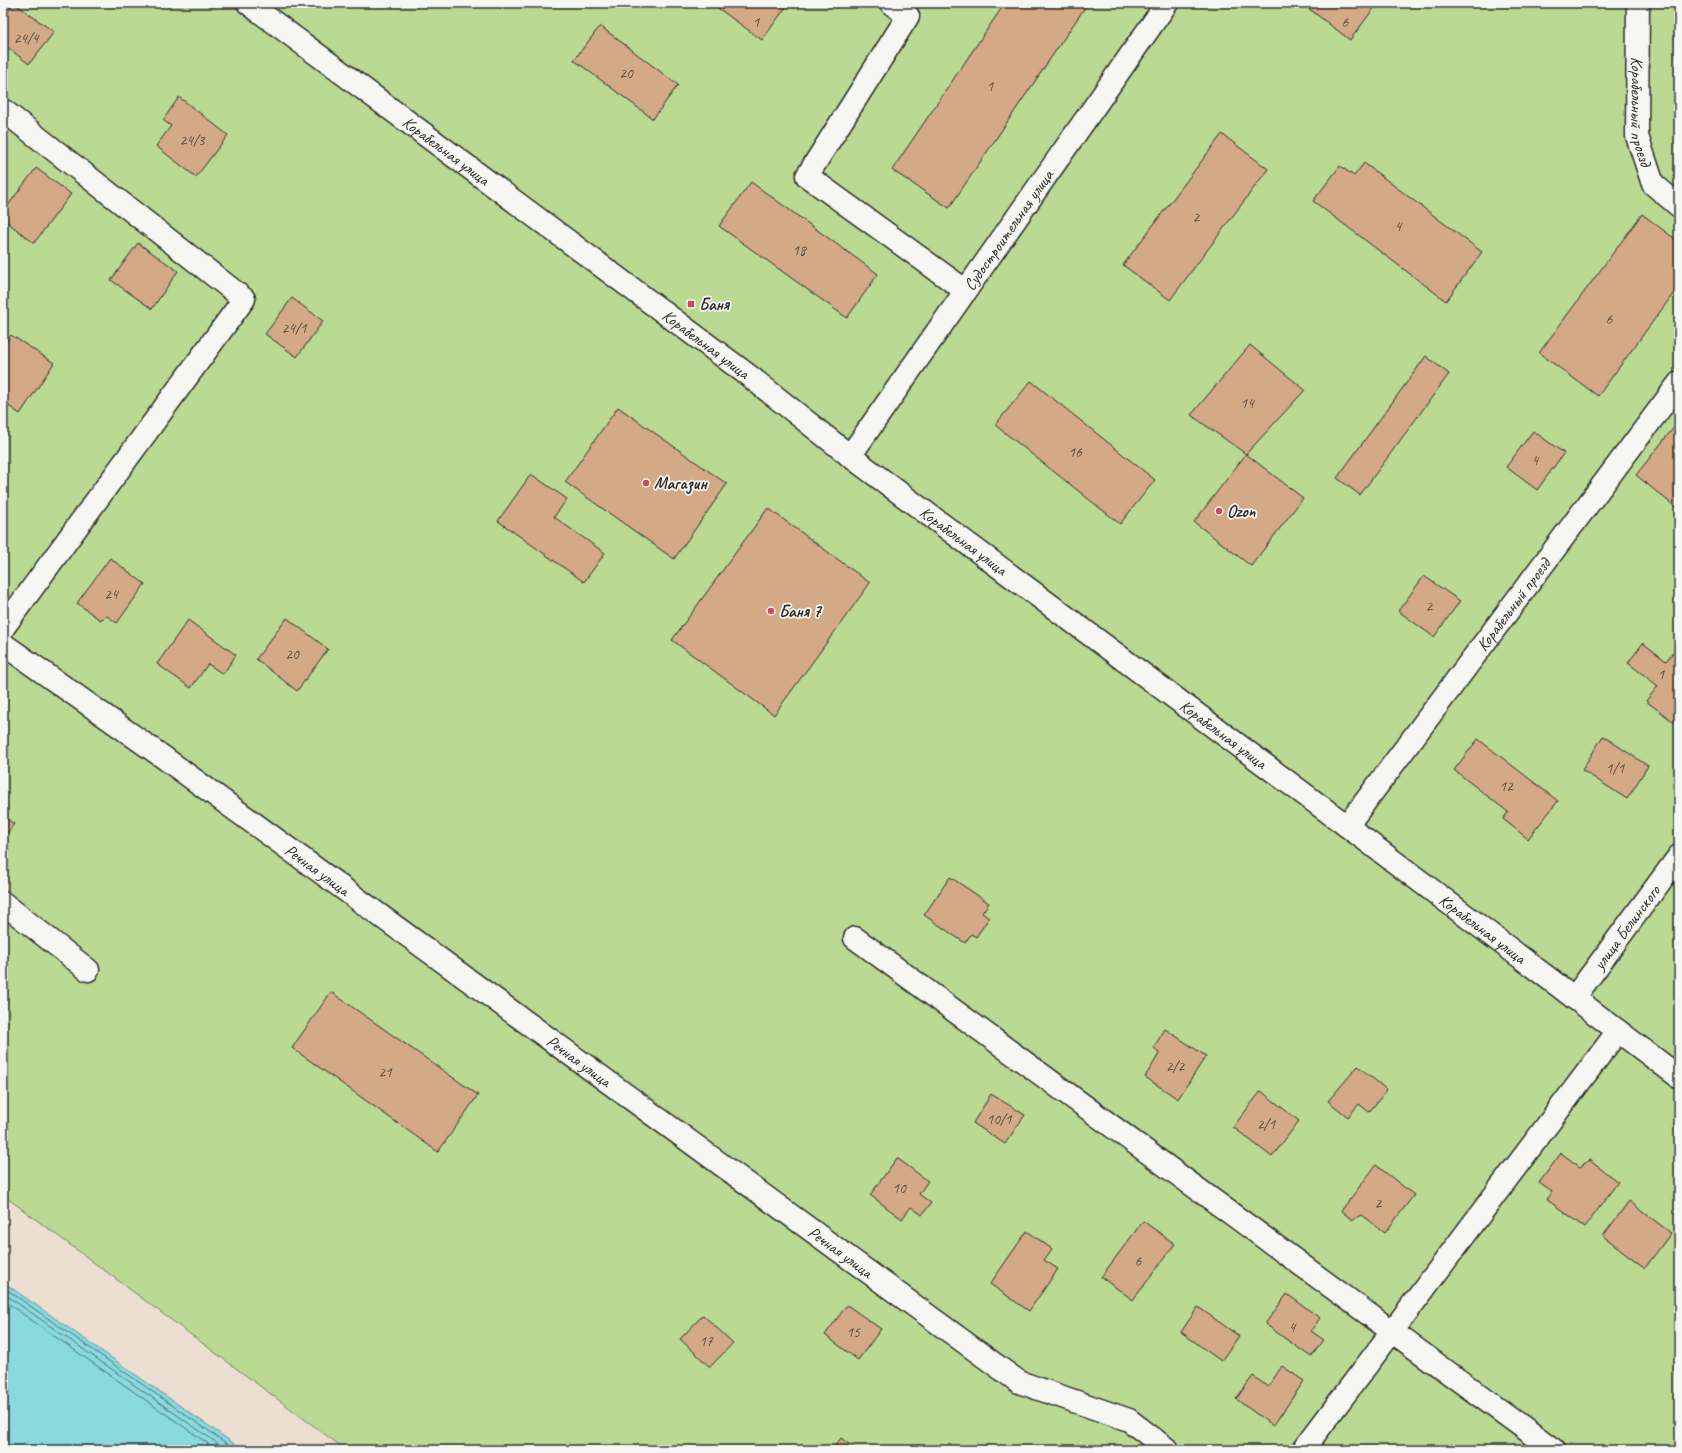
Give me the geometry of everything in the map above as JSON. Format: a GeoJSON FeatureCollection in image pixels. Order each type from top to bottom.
{"type":"FeatureCollection","features":[{"type":"Feature","properties":{"kind":"street","name":"Корабельная улица"},"geometry":{"type":"LineString","coordinates":[[248,3],[748,375],[850,456],[1347,826],[1679,1077]]}},
{"type":"Feature","properties":{"kind":"street"},"geometry":{"type":"LineString","coordinates":[[891,3],[908,16],[807,176],[966,291]]}},
{"type":"Feature","properties":{"kind":"street","name":"Судостроительная улица"},"geometry":{"type":"LineString","coordinates":[[850,456],[1167,3]]}},
{"type":"Feature","properties":{"kind":"street","name":"Корабельный проезд"},"geometry":{"type":"LineString","coordinates":[[1638,3],[1637,136],[1653,184],[1679,206]]}},
{"type":"Feature","properties":{"kind":"street"},"geometry":{"type":"LineString","coordinates":[[3,110],[244,299],[3,628]]}},
{"type":"Feature","properties":{"kind":"street","name":"Корабельный проезд"},"geometry":{"type":"LineString","coordinates":[[1347,826],[1679,383]]}},
{"type":"Feature","properties":{"kind":"street","name":"Речная улица"},"geometry":{"type":"LineString","coordinates":[[3,644],[163,757],[1019,1382],[1129,1420],[1168,1450]]}},
{"type":"Feature","properties":{"kind":"street","name":"улица Белинского"},"geometry":{"type":"LineString","coordinates":[[1574,998],[1679,856]]}},
{"type":"Feature","properties":{"kind":"street"},"geometry":{"type":"LineString","coordinates":[[3,904],[88,970]]}},
{"type":"Feature","properties":{"kind":"street"},"geometry":{"type":"LineString","coordinates":[[855,938],[1554,1450]]}},
{"type":"Feature","properties":{"kind":"street"},"geometry":{"type":"LineString","coordinates":[[1303,1450],[1618,1031]]}},
{"type":"Feature","properties":{"kind":"green space"},"geometry":{"type":"Polygon","coordinates":[[[3,3],[1679,3],[1679,1450],[346,1450],[3,1195],[3,3]]]}},
{"type":"Feature","properties":{"kind":"water"},"geometry":{"type":"Polygon","coordinates":[[[3,1282],[243,1450],[3,1450],[3,1282]]]}},
{"type":"Feature","properties":{"kind":"building"},"geometry":{"type":"Polygon","coordinates":[[[14,3],[54,32],[29,64],[3,44],[3,18],[14,3]]]}},
{"type":"Feature","properties":{"kind":"building"},"geometry":{"type":"Polygon","coordinates":[[[711,3],[789,3],[762,40],[711,3]]]}},
{"type":"Feature","properties":{"kind":"building"},"geometry":{"type":"Polygon","coordinates":[[[1005,3],[1088,3],[949,208],[892,170],[1005,3]]]}},
{"type":"Feature","properties":{"kind":"building"},"geometry":{"type":"Polygon","coordinates":[[[1306,3],[1378,3],[1350,40],[1304,5],[1306,3]]]}},
{"type":"Feature","properties":{"kind":"building"},"geometry":{"type":"Polygon","coordinates":[[[600,26],[678,85],[653,119],[574,60],[600,26]]]}},
{"type":"Feature","properties":{"kind":"building"},"geometry":{"type":"Polygon","coordinates":[[[179,97],[228,135],[196,177],[156,146],[171,126],[163,120],[179,97]]]}},
{"type":"Feature","properties":{"kind":"building"},"geometry":{"type":"Polygon","coordinates":[[[1222,134],[1268,169],[1170,300],[1123,265],[1222,134]]]}},
{"type":"Feature","properties":{"kind":"building"},"geometry":{"type":"Polygon","coordinates":[[[1364,163],[1482,252],[1446,301],[1313,201],[1340,166],[1354,176],[1364,163]]]}},
{"type":"Feature","properties":{"kind":"building"},"geometry":{"type":"Polygon","coordinates":[[[36,168],[71,194],[34,243],[3,219],[3,212],[36,168]]]}},
{"type":"Feature","properties":{"kind":"building"},"geometry":{"type":"Polygon","coordinates":[[[751,182],[878,274],[847,318],[719,226],[751,182]]]}},
{"type":"Feature","properties":{"kind":"building"},"geometry":{"type":"Polygon","coordinates":[[[1642,214],[1679,242],[1679,286],[1598,396],[1539,353],[1642,214]]]}},
{"type":"Feature","properties":{"kind":"building"},"geometry":{"type":"Polygon","coordinates":[[[138,243],[178,271],[152,309],[111,280],[138,243]]]}},
{"type":"Feature","properties":{"kind":"building"},"geometry":{"type":"Polygon","coordinates":[[[292,298],[323,321],[297,357],[265,334],[292,298]]]}},
{"type":"Feature","properties":{"kind":"building"},"geometry":{"type":"Polygon","coordinates":[[[11,335],[54,363],[20,414],[3,402],[3,347],[11,335]]]}},
{"type":"Feature","properties":{"kind":"building"},"geometry":{"type":"Polygon","coordinates":[[[1250,345],[1305,390],[1246,454],[1191,415],[1250,345]]]}},
{"type":"Feature","properties":{"kind":"building"},"geometry":{"type":"Polygon","coordinates":[[[1426,356],[1449,374],[1360,495],[1337,478],[1426,356]]]}},
{"type":"Feature","properties":{"kind":"building"},"geometry":{"type":"Polygon","coordinates":[[[1031,381],[1155,480],[1120,524],[995,425],[1031,381]]]}},
{"type":"Feature","properties":{"kind":"building","name":"Магазин"},"geometry":{"type":"Polygon","coordinates":[[[618,407],[727,484],[674,559],[565,482],[618,407]]]}},
{"type":"Feature","properties":{"kind":"building"},"geometry":{"type":"Polygon","coordinates":[[[1679,421],[1679,510],[1636,475],[1679,421]]]}},
{"type":"Feature","properties":{"kind":"building"},"geometry":{"type":"Polygon","coordinates":[[[1533,431],[1564,453],[1537,490],[1506,467],[1533,431]]]}},
{"type":"Feature","properties":{"kind":"building"},"geometry":{"type":"Polygon","coordinates":[[[1246,454],[1303,498],[1251,566],[1194,522],[1246,454]]]}},
{"type":"Feature","properties":{"kind":"building"},"geometry":{"type":"Polygon","coordinates":[[[531,474],[567,499],[554,517],[605,553],[584,582],[498,521],[531,474]]]}},
{"type":"Feature","properties":{"kind":"building","name":"Баня 7"},"geometry":{"type":"Polygon","coordinates":[[[768,508],[870,583],[774,715],[672,640],[768,508]]]}},
{"type":"Feature","properties":{"kind":"building"},"geometry":{"type":"Polygon","coordinates":[[[110,558],[145,584],[117,623],[107,616],[100,620],[77,603],[110,558]]]}},
{"type":"Feature","properties":{"kind":"building"},"geometry":{"type":"Polygon","coordinates":[[[1424,576],[1460,601],[1434,637],[1398,611],[1424,576]]]}},
{"type":"Feature","properties":{"kind":"building"},"geometry":{"type":"Polygon","coordinates":[[[287,618],[328,649],[297,691],[256,659],[287,618]]]}},
{"type":"Feature","properties":{"kind":"building"},"geometry":{"type":"Polygon","coordinates":[[[188,620],[236,655],[223,674],[208,664],[191,688],[157,664],[188,620]]]}},
{"type":"Feature","properties":{"kind":"building"},"geometry":{"type":"Polygon","coordinates":[[[1643,643],[1666,661],[1679,645],[1679,726],[1646,701],[1658,686],[1628,663],[1643,643]]]}},
{"type":"Feature","properties":{"kind":"building"},"geometry":{"type":"Polygon","coordinates":[[[1603,736],[1648,766],[1627,799],[1582,770],[1603,736]]]}},
{"type":"Feature","properties":{"kind":"building"},"geometry":{"type":"Polygon","coordinates":[[[1478,739],[1558,801],[1528,839],[1503,819],[1508,812],[1454,770],[1478,739]]]}},
{"type":"Feature","properties":{"kind":"building"},"geometry":{"type":"Polygon","coordinates":[[[3,816],[14,824],[3,839],[3,816]]]}},
{"type":"Feature","properties":{"kind":"building"},"geometry":{"type":"Polygon","coordinates":[[[950,877],[989,903],[982,913],[989,918],[976,937],[971,934],[965,943],[924,915],[950,877]]]}},
{"type":"Feature","properties":{"kind":"building"},"geometry":{"type":"Polygon","coordinates":[[[331,992],[478,1095],[438,1152],[292,1048],[331,992]]]}},
{"type":"Feature","properties":{"kind":"building"},"geometry":{"type":"Polygon","coordinates":[[[1165,1029],[1206,1056],[1178,1099],[1145,1077],[1159,1054],[1154,1047],[1165,1029]]]}},
{"type":"Feature","properties":{"kind":"building"},"geometry":{"type":"Polygon","coordinates":[[[1358,1066],[1387,1090],[1369,1112],[1359,1104],[1348,1117],[1328,1101],[1358,1066]]]}},
{"type":"Feature","properties":{"kind":"building"},"geometry":{"type":"Polygon","coordinates":[[[1261,1091],[1299,1121],[1272,1157],[1233,1127],[1261,1091]]]}},
{"type":"Feature","properties":{"kind":"building"},"geometry":{"type":"Polygon","coordinates":[[[991,1094],[1025,1115],[1005,1144],[973,1123],[991,1094]]]}},
{"type":"Feature","properties":{"kind":"building"},"geometry":{"type":"Polygon","coordinates":[[[1561,1153],[1580,1167],[1589,1160],[1618,1182],[1585,1227],[1546,1199],[1552,1192],[1539,1183],[1561,1153]]]}},
{"type":"Feature","properties":{"kind":"building"},"geometry":{"type":"Polygon","coordinates":[[[897,1158],[928,1181],[919,1194],[931,1203],[922,1215],[911,1207],[902,1219],[870,1195],[897,1158]]]}},
{"type":"Feature","properties":{"kind":"building"},"geometry":{"type":"Polygon","coordinates":[[[1376,1165],[1414,1195],[1385,1233],[1361,1215],[1352,1220],[1341,1211],[1376,1165]]]}},
{"type":"Feature","properties":{"kind":"building"},"geometry":{"type":"Polygon","coordinates":[[[1629,1201],[1671,1233],[1645,1268],[1603,1236],[1629,1201]]]}},
{"type":"Feature","properties":{"kind":"building"},"geometry":{"type":"Polygon","coordinates":[[[1143,1221],[1175,1244],[1133,1300],[1101,1277],[1143,1221]]]}},
{"type":"Feature","properties":{"kind":"building"},"geometry":{"type":"Polygon","coordinates":[[[1027,1231],[1052,1249],[1044,1260],[1058,1269],[1029,1311],[990,1284],[1027,1231]]]}},
{"type":"Feature","properties":{"kind":"building"},"geometry":{"type":"Polygon","coordinates":[[[1287,1294],[1320,1318],[1311,1331],[1324,1340],[1311,1357],[1265,1324],[1287,1294]]]}},
{"type":"Feature","properties":{"kind":"building"},"geometry":{"type":"Polygon","coordinates":[[[847,1305],[881,1329],[858,1360],[825,1335],[847,1305]]]}},
{"type":"Feature","properties":{"kind":"building"},"geometry":{"type":"Polygon","coordinates":[[[1198,1307],[1239,1336],[1221,1361],[1181,1332],[1198,1307]]]}},
{"type":"Feature","properties":{"kind":"building"},"geometry":{"type":"Polygon","coordinates":[[[703,1315],[733,1343],[710,1367],[680,1339],[703,1315]]]}},
{"type":"Feature","properties":{"kind":"building"},"geometry":{"type":"Polygon","coordinates":[[[1282,1366],[1304,1381],[1273,1426],[1236,1399],[1253,1376],[1268,1387],[1282,1366]]]}},
{"type":"Feature","properties":{"kind":"building"},"geometry":{"type":"Polygon","coordinates":[[[841,1438],[857,1450],[832,1450],[841,1438]]]}},
{"type":"Feature","properties":{"kind":"place","name":"Баня"},"geometry":{"type":"Point","coordinates":[691,304]}},
{"type":"Feature","properties":{"kind":"place","name":"Магазин"},"geometry":{"type":"Point","coordinates":[646,483]}},
{"type":"Feature","properties":{"kind":"place","name":"Ozon"},"geometry":{"type":"Point","coordinates":[1219,511]}},
{"type":"Feature","properties":{"kind":"place","name":"Баня 7"},"geometry":{"type":"Point","coordinates":[771,611]}}]}
